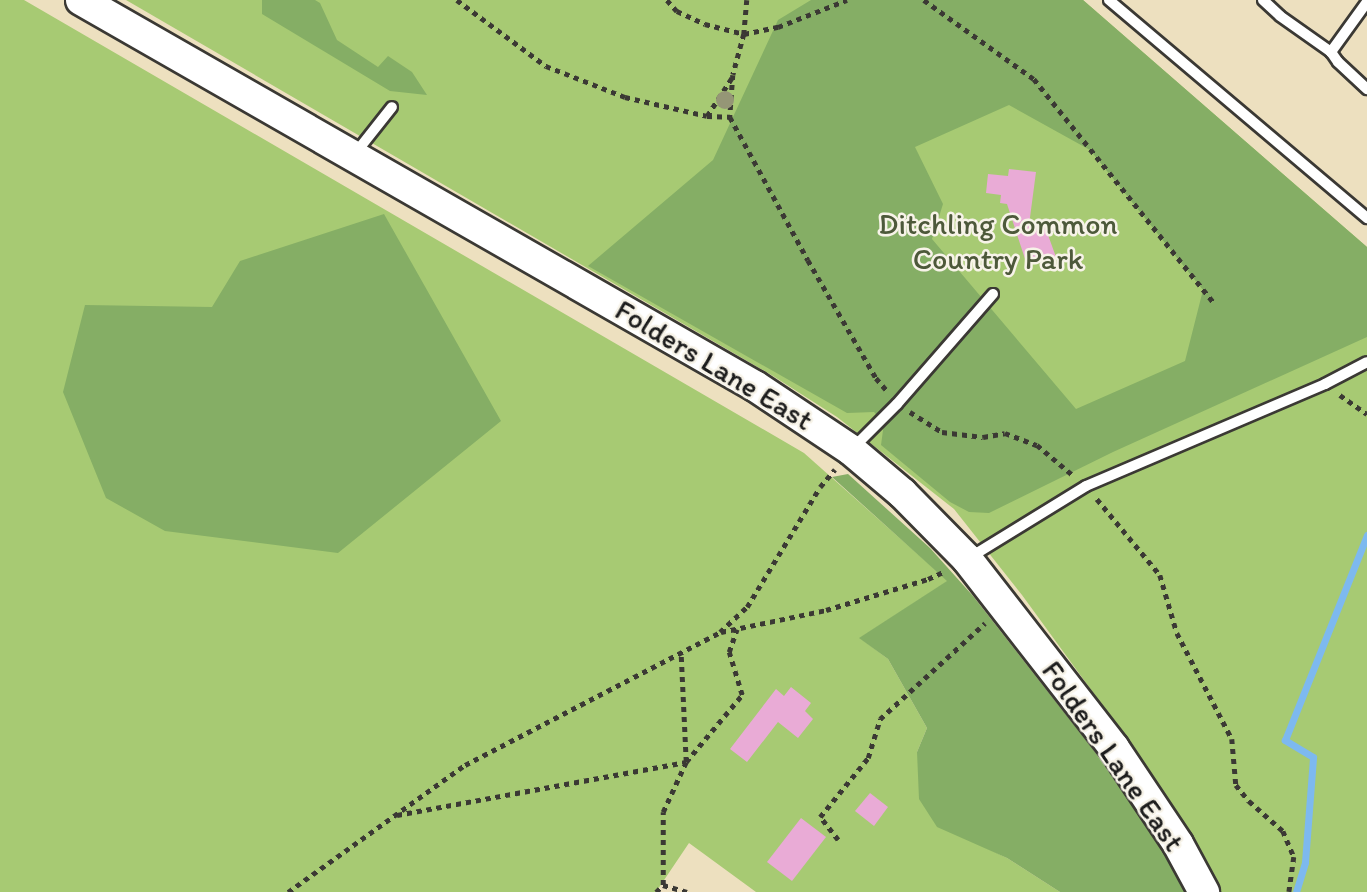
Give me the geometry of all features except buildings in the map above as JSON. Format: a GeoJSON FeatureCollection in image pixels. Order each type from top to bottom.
{"type":"FeatureCollection","features":[{"type":"Feature","properties":{"kind":"street","name":"Folders Lane East"},"geometry":{"type":"LineString","coordinates":[[81,0],[744,380],[809,419],[851,450],[902,493],[967,559],[1114,748],[1178,844],[1204,892]]}},
{"type":"Feature","properties":{"kind":"lane"},"geometry":{"type":"LineString","coordinates":[[1109,0],[1367,218]]}},
{"type":"Feature","properties":{"kind":"lane"},"geometry":{"type":"LineString","coordinates":[[1264,0],[1280,16],[1331,52],[1367,89]]}},
{"type":"Feature","properties":{"kind":"lane"},"geometry":{"type":"LineString","coordinates":[[1331,52],[1367,2]]}},
{"type":"Feature","properties":{"kind":"lane"},"geometry":{"type":"LineString","coordinates":[[352,157],[392,107]]}},
{"type":"Feature","properties":{"kind":"lane"},"geometry":{"type":"LineString","coordinates":[[851,450],[897,404],[992,294]]}},
{"type":"Feature","properties":{"kind":"lane"},"geometry":{"type":"LineString","coordinates":[[967,559],[1086,486],[1325,384],[1367,362]]}},
{"type":"Feature","properties":{"kind":"path"},"geometry":{"type":"LineString","coordinates":[[457,0],[546,66],[625,97],[707,116],[730,117]]}},
{"type":"Feature","properties":{"kind":"path"},"geometry":{"type":"LineString","coordinates":[[667,0],[677,11],[705,24],[744,34],[778,27],[847,0]]}},
{"type":"Feature","properties":{"kind":"path"},"geometry":{"type":"LineString","coordinates":[[747,0],[744,34],[733,75],[730,117],[876,378],[897,404],[942,432],[983,437],[1005,433],[1037,445],[1086,486],[1160,575],[1177,633],[1232,739],[1236,785],[1249,801],[1283,831],[1289,844],[1294,857],[1289,892]]}},
{"type":"Feature","properties":{"kind":"path"},"geometry":{"type":"LineString","coordinates":[[924,0],[1034,79],[1215,304]]}},
{"type":"Feature","properties":{"kind":"path"},"geometry":{"type":"LineString","coordinates":[[707,116],[733,75]]}},
{"type":"Feature","properties":{"kind":"path"},"geometry":{"type":"LineString","coordinates":[[1325,384],[1367,414]]}},
{"type":"Feature","properties":{"kind":"path"},"geometry":{"type":"LineString","coordinates":[[288,892],[465,765],[599,694],[681,655],[720,632],[747,607],[820,486],[851,450]]}},
{"type":"Feature","properties":{"kind":"path"},"geometry":{"type":"LineString","coordinates":[[720,632],[826,610],[928,579],[967,559]]}},
{"type":"Feature","properties":{"kind":"path"},"geometry":{"type":"LineString","coordinates":[[838,840],[820,817],[868,758],[880,719],[1004,606]]}},
{"type":"Feature","properties":{"kind":"path"},"geometry":{"type":"LineString","coordinates":[[656,892],[663,885],[663,812],[686,762],[742,695],[729,652],[737,629]]}},
{"type":"Feature","properties":{"kind":"path"},"geometry":{"type":"LineString","coordinates":[[681,655],[686,762]]}},
{"type":"Feature","properties":{"kind":"path"},"geometry":{"type":"LineString","coordinates":[[393,816],[686,762]]}},
{"type":"Feature","properties":{"kind":"path"},"geometry":{"type":"LineString","coordinates":[[663,885],[687,892]]}},
{"type":"Feature","properties":{"kind":"green space"},"geometry":{"type":"Polygon","coordinates":[[[0,0],[24,0],[804,453],[948,581],[860,638],[888,659],[927,728],[917,752],[974,842],[1007,858],[1060,892],[756,892],[689,843],[656,892],[0,892],[0,0]]]}},
{"type":"Feature","properties":{"kind":"green space","name":"Ditchling Common Country Park"},"geometry":{"type":"Polygon","coordinates":[[[126,0],[1083,0],[1367,247],[1367,892],[1217,892],[1194,844],[1140,757],[1022,595],[954,509],[837,417],[773,376],[126,0]]]}},
{"type":"Feature","properties":{"kind":"green space"},"geometry":{"type":"Polygon","coordinates":[[[262,0],[315,0],[320,3],[337,40],[378,67],[388,56],[412,72],[427,95],[390,91],[262,14],[262,0]]]}},
{"type":"Feature","properties":{"kind":"green space"},"geometry":{"type":"Polygon","coordinates":[[[811,0],[1083,0],[1367,247],[1367,337],[1113,452],[989,513],[969,512],[950,502],[881,445],[884,423],[874,412],[847,413],[588,266],[713,160],[778,20],[811,0]],[[1009,105],[915,147],[943,204],[932,239],[1076,409],[1185,361],[1203,290],[1090,150],[1009,105]]]}},
{"type":"Feature","properties":{"kind":"green space"},"geometry":{"type":"Polygon","coordinates":[[[384,214],[501,421],[338,553],[165,531],[106,498],[63,392],[85,305],[212,307],[240,261],[384,214]]]}},
{"type":"Feature","properties":{"kind":"green space"},"geometry":{"type":"Polygon","coordinates":[[[848,474],[930,548],[973,596],[1167,849],[1192,892],[1060,892],[1007,858],[937,827],[919,799],[917,752],[927,728],[888,659],[859,638],[947,581],[832,477],[848,474]]]}},
{"type":"Feature","properties":{"kind":"waterway"},"geometry":{"type":"LineString","coordinates":[[1296,892],[1305,862],[1313,757],[1285,740],[1367,535]]}}]}
